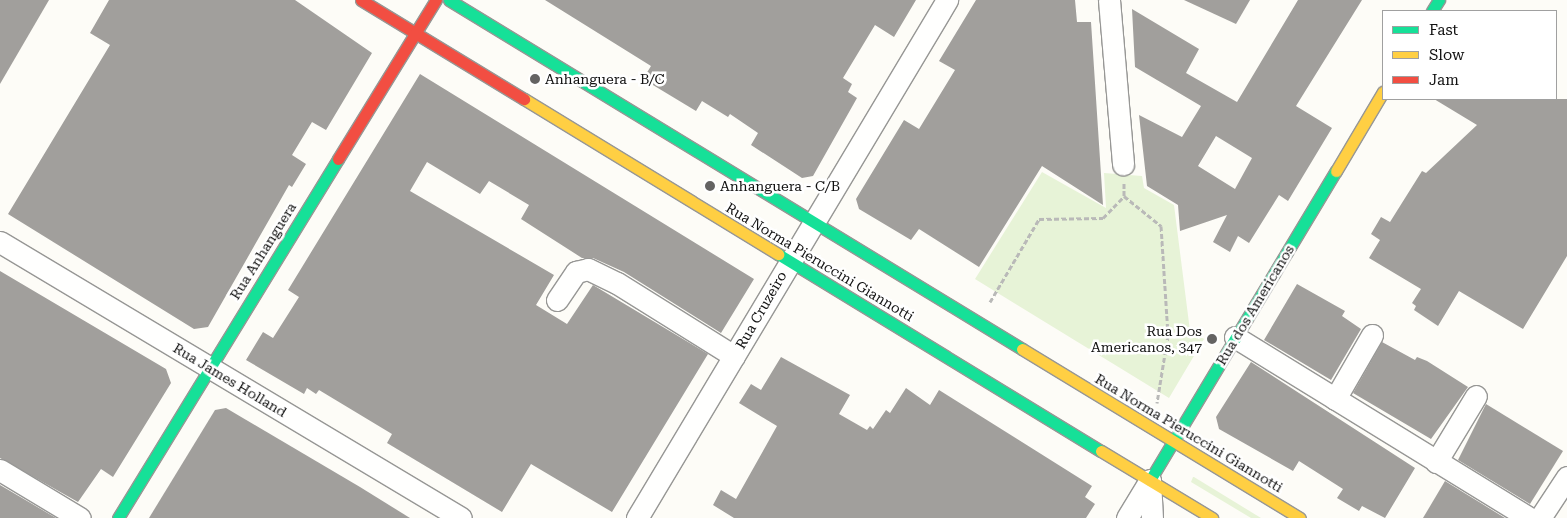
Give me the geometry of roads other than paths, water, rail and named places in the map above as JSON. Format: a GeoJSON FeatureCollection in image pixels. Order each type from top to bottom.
{"type":"FeatureCollection","features":[{"type":"Feature","properties":{"kind":"main road","name":"Rua Norma Pieruccini Giannotti"},"geometry":{"type":"LineString","coordinates":[[361,0],[1212,518]]}},
{"type":"Feature","properties":{"kind":"main road","name":"Rua Anhanguera"},"geometry":{"type":"LineString","coordinates":[[118,518],[436,0]]}},
{"type":"Feature","properties":{"kind":"main road","name":"Rua Norma Pieruccini Giannotti"},"geometry":{"type":"LineString","coordinates":[[449,0],[1300,518]]}},
{"type":"Feature","properties":{"kind":"main road","name":"Rua dos Americanos"},"geometry":{"type":"LineString","coordinates":[[1150,480],[1382,94]]}},
{"type":"Feature","properties":{"kind":"street","name":"Rua Cruzeiro"},"geometry":{"type":"LineString","coordinates":[[637,518],[812,221],[947,0]]}},
{"type":"Feature","properties":{"kind":"street"},"geometry":{"type":"LineString","coordinates":[[1109,0],[1123,164]]}},
{"type":"Feature","properties":{"kind":"street","name":"Rua James Holland"},"geometry":{"type":"LineString","coordinates":[[0,242],[461,518]]}},
{"type":"Feature","properties":{"kind":"street"},"geometry":{"type":"LineString","coordinates":[[558,300],[576,272],[588,269],[617,283],[734,356]]}},
{"type":"Feature","properties":{"kind":"street"},"geometry":{"type":"LineString","coordinates":[[1335,399],[1372,335]]}},
{"type":"Feature","properties":{"kind":"street"},"geometry":{"type":"LineString","coordinates":[[1235,337],[1529,518]]}},
{"type":"Feature","properties":{"kind":"street"},"geometry":{"type":"LineString","coordinates":[[1436,462],[1476,396]]}},
{"type":"Feature","properties":{"kind":"street"},"geometry":{"type":"LineString","coordinates":[[0,470],[80,518]]}},
{"type":"Feature","properties":{"kind":"street"},"geometry":{"type":"LineString","coordinates":[[1540,518],[1567,477]]}},
{"type":"Feature","properties":{"kind":"street"},"geometry":{"type":"LineString","coordinates":[[1150,480],[1152,518]]}},
{"type":"Feature","properties":{"kind":"street","name":"Rua dos Americanos"},"geometry":{"type":"LineString","coordinates":[[1127,518],[1150,480]]}},
{"type":"Feature","properties":{"kind":"place","name":"Anhanguera - B/C"},"geometry":{"type":"Point","coordinates":[535,79]}},
{"type":"Feature","properties":{"kind":"place","name":"Anhanguera - C/B"},"geometry":{"type":"Point","coordinates":[710,186]}},
{"type":"Feature","properties":{"kind":"place","name":"Rua Dos Americanos, 347"},"geometry":{"type":"Point","coordinates":[1212,339]}}]}
